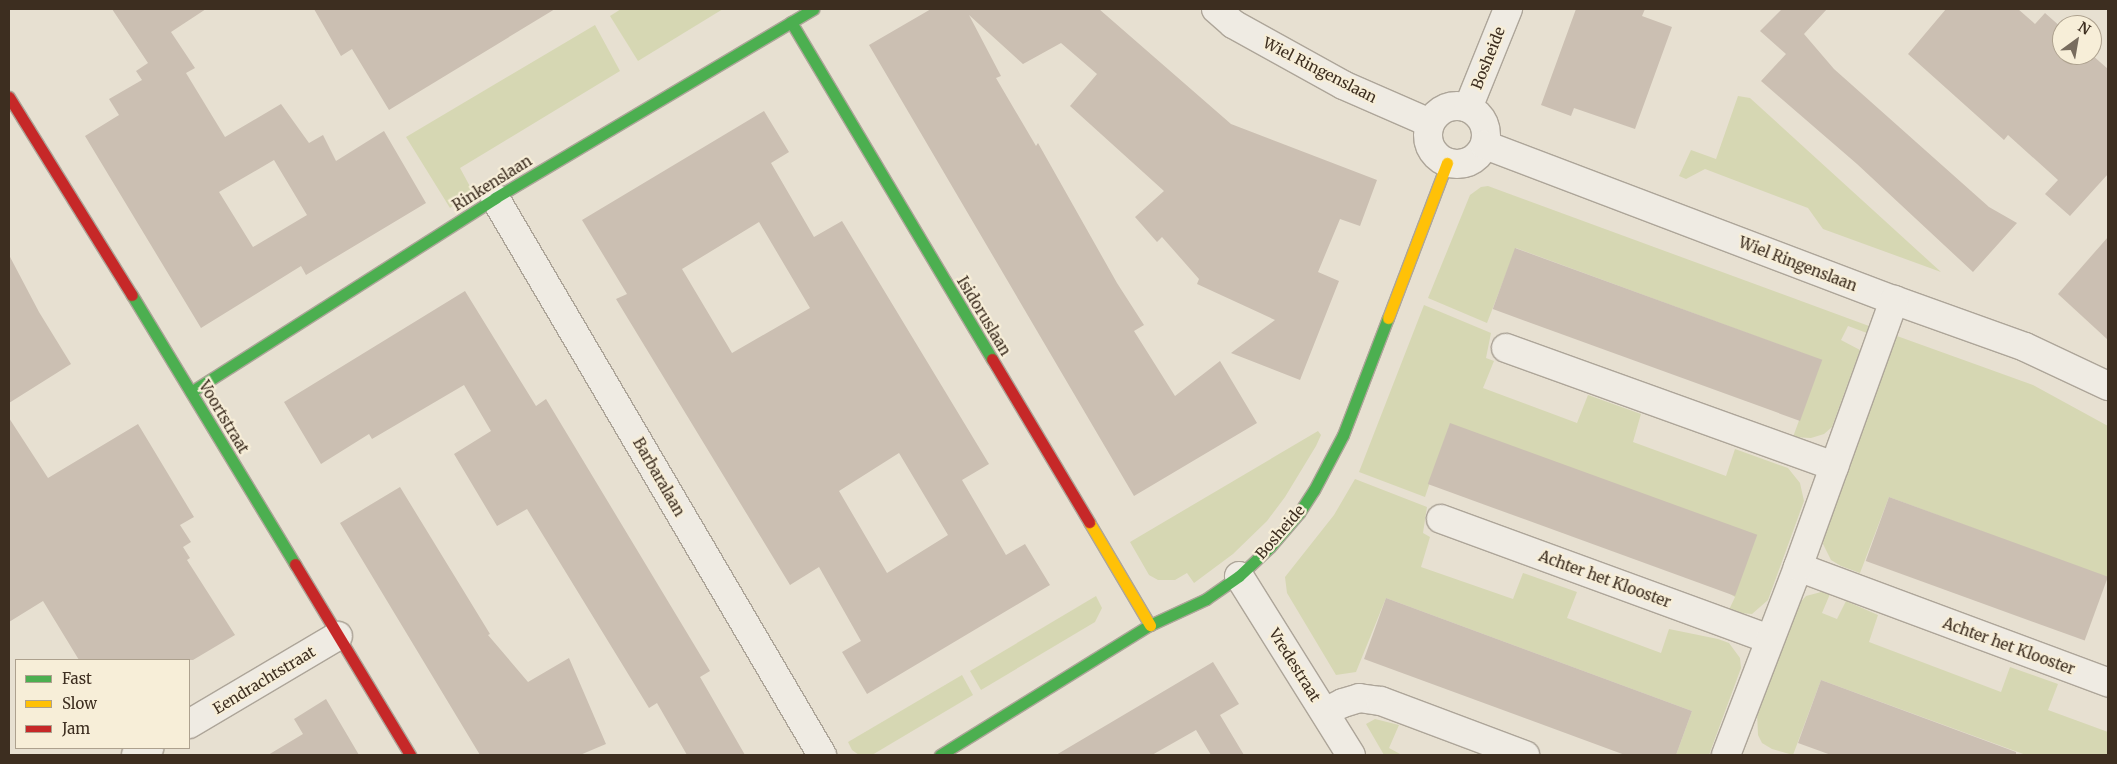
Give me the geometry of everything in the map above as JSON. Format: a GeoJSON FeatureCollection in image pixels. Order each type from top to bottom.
{"type":"FeatureCollection","features":[{"type":"Feature","properties":{"kind":"street","name":"Rinkenslaan"},"geometry":{"type":"LineString","coordinates":[[191,392],[495,198],[813,9]]}},
{"type":"Feature","properties":{"kind":"street","name":"Wiel Ringenslaan"},"geometry":{"type":"LineString","coordinates":[[1216,9],[1233,24],[1343,85],[1430,123]]}},
{"type":"Feature","properties":{"kind":"street","name":"Bosheide"},"geometry":{"type":"LineString","coordinates":[[1468,108],[1508,9]]}},
{"type":"Feature","properties":{"kind":"street","name":"Isidoruslaan"},"geometry":{"type":"LineString","coordinates":[[791,22],[1150,625]]}},
{"type":"Feature","properties":{"kind":"street","name":"Voortstraat"},"geometry":{"type":"LineString","coordinates":[[9,98],[191,392],[410,755]]}},
{"type":"Feature","properties":{"kind":"street"},"geometry":{"type":"LineString","coordinates":[[1457,105],[1468,108],[1478,114],[1484,123],[1487,134],[1485,145],[1479,155],[1470,162],[1447,163],[1437,156],[1430,147],[1428,135],[1430,123],[1436,114],[1446,108],[1457,105]]}},
{"type":"Feature","properties":{"kind":"street","name":"Wiel Ringenslaan"},"geometry":{"type":"LineString","coordinates":[[1485,145],[1894,300],[2025,347],[2108,386]]}},
{"type":"Feature","properties":{"kind":"street","name":"Bosheide"},"geometry":{"type":"LineString","coordinates":[[946,754],[996,719],[1150,625],[1206,599],[1239,576],[1270,547],[1299,513],[1328,467],[1345,430],[1447,163]]}},
{"type":"Feature","properties":{"kind":"street","name":"Barbaralaan"},"geometry":{"type":"LineString","coordinates":[[495,198],[822,755]]}},
{"type":"Feature","properties":{"kind":"street"},"geometry":{"type":"LineString","coordinates":[[1732,753],[1769,639],[1798,567],[1894,300]]}},
{"type":"Feature","properties":{"kind":"street"},"geometry":{"type":"LineString","coordinates":[[1506,348],[1834,466]]}},
{"type":"Feature","properties":{"kind":"street","name":"Achter het Klooster"},"geometry":{"type":"LineString","coordinates":[[1441,519],[1769,639]]}},
{"type":"Feature","properties":{"kind":"street","name":"Achter het Klooster"},"geometry":{"type":"LineString","coordinates":[[1798,567],[2108,682]]}},
{"type":"Feature","properties":{"kind":"street","name":"Vredestraat"},"geometry":{"type":"LineString","coordinates":[[1239,576],[1351,755]]}},
{"type":"Feature","properties":{"kind":"street","name":"Eendrachtstraat"},"geometry":{"type":"LineString","coordinates":[[190,723],[338,636]]}},
{"type":"Feature","properties":{"kind":"street"},"geometry":{"type":"LineString","coordinates":[[1325,712],[1342,702],[1359,698],[1381,701],[1525,755]]}},
{"type":"Feature","properties":{"kind":"street"},"geometry":{"type":"LineString","coordinates":[[136,755],[147,749]]}},
{"type":"Feature","properties":{"kind":"green space"},"geometry":{"type":"Polygon","coordinates":[[[621,9],[723,9],[638,61],[610,16],[621,9]]]}},
{"type":"Feature","properties":{"kind":"green space"},"geometry":{"type":"Polygon","coordinates":[[[595,25],[620,71],[460,168],[473,192],[450,208],[406,137],[595,25]]]}},
{"type":"Feature","properties":{"kind":"green space"},"geometry":{"type":"Polygon","coordinates":[[[1738,96],[1750,98],[1941,272],[1823,229],[1808,208],[1705,169],[1686,179],[1679,176],[1691,150],[1716,159],[1738,96]]]}},
{"type":"Feature","properties":{"kind":"green space"},"geometry":{"type":"Polygon","coordinates":[[[1488,186],[1869,326],[1867,333],[1848,326],[1841,340],[1860,350],[1832,427],[1824,434],[1811,438],[1793,437],[1821,360],[1516,248],[1487,323],[1428,298],[1470,195],[1481,187],[1488,186]]]}},
{"type":"Feature","properties":{"kind":"green space"},"geometry":{"type":"Polygon","coordinates":[[[1424,305],[1491,333],[1486,358],[1494,361],[1483,388],[1577,423],[1588,395],[1641,414],[1633,442],[1726,476],[1735,449],[1788,468],[1800,483],[1804,501],[1768,600],[1752,614],[1728,612],[1735,597],[1450,424],[1425,497],[1359,472],[1424,305]]]}},
{"type":"Feature","properties":{"kind":"green space"},"geometry":{"type":"Polygon","coordinates":[[[1897,336],[2033,385],[2108,426],[2108,578],[1889,497],[1860,573],[1831,560],[1823,544],[1824,536],[1897,336]]]}},
{"type":"Feature","properties":{"kind":"green space"},"geometry":{"type":"Polygon","coordinates":[[[1318,431],[1321,435],[1316,446],[1285,497],[1267,521],[1233,554],[1194,583],[1187,573],[1175,580],[1158,580],[1149,575],[1130,542],[1318,431]]]}},
{"type":"Feature","properties":{"kind":"green space"},"geometry":{"type":"Polygon","coordinates":[[[1355,479],[1427,507],[1423,533],[1430,537],[1421,567],[1513,599],[1523,573],[1577,592],[1567,618],[1661,653],[1669,629],[1729,643],[1740,658],[1741,668],[1709,755],[1676,755],[1692,711],[1386,598],[1356,672],[1336,675],[1287,593],[1285,577],[1334,515],[1355,479]]]}},
{"type":"Feature","properties":{"kind":"green space"},"geometry":{"type":"Polygon","coordinates":[[[1825,591],[1830,594],[1822,613],[1837,619],[1846,601],[1878,615],[1869,642],[2001,692],[2010,667],[2058,684],[2048,710],[2108,732],[2108,755],[2026,755],[1821,680],[1793,755],[1772,749],[1762,743],[1758,735],[1757,713],[1797,606],[1806,596],[1825,591]]]}},
{"type":"Feature","properties":{"kind":"green space"},"geometry":{"type":"Polygon","coordinates":[[[1096,596],[1102,608],[1095,622],[981,690],[970,671],[1096,596]]]}},
{"type":"Feature","properties":{"kind":"green space"},"geometry":{"type":"Polygon","coordinates":[[[962,675],[973,695],[872,755],[859,755],[852,750],[848,742],[962,675]]]}},
{"type":"Feature","properties":{"kind":"green space"},"geometry":{"type":"Polygon","coordinates":[[[1375,719],[1399,725],[1389,748],[1402,755],[1384,755],[1366,724],[1375,719]]]}},
{"type":"Feature","properties":{"kind":"building"},"geometry":{"type":"Polygon","coordinates":[[[112,9],[206,9],[171,32],[195,68],[186,73],[225,137],[281,104],[309,143],[323,135],[336,161],[384,131],[426,203],[306,275],[301,266],[201,328],[85,136],[119,115],[109,99],[142,80],[136,71],[148,63],[112,9]],[[274,160],[219,192],[253,247],[307,215],[274,160]]]}},
{"type":"Feature","properties":{"kind":"building"},"geometry":{"type":"Polygon","coordinates":[[[314,9],[555,9],[389,110],[352,49],[341,56],[314,9]]]}},
{"type":"Feature","properties":{"kind":"building"},"geometry":{"type":"Polygon","coordinates":[[[931,9],[1099,9],[1231,124],[1377,180],[1360,226],[1340,219],[1318,272],[1339,281],[1300,380],[1231,353],[1275,320],[1197,284],[1199,279],[1162,237],[1157,242],[1135,217],[1164,191],[1070,106],[1097,74],[1061,43],[1023,64],[969,15],[1001,76],[996,78],[1036,146],[1038,143],[1117,283],[1144,325],[1134,331],[1175,396],[1220,361],[1257,423],[1134,496],[869,45],[931,9]]]}},
{"type":"Feature","properties":{"kind":"building"},"geometry":{"type":"Polygon","coordinates":[[[1576,9],[1645,9],[1642,16],[1672,27],[1635,129],[1574,108],[1571,116],[1541,105],[1576,9]]]}},
{"type":"Feature","properties":{"kind":"building"},"geometry":{"type":"Polygon","coordinates":[[[1782,9],[1827,9],[1804,34],[1834,69],[1989,207],[2017,223],[1973,272],[1857,164],[1761,81],[1786,54],[1760,31],[1782,9]]]}},
{"type":"Feature","properties":{"kind":"building"},"geometry":{"type":"Polygon","coordinates":[[[1946,9],[2018,9],[2035,24],[2045,13],[2052,19],[2052,65],[2102,64],[2108,69],[2108,174],[2070,216],[2045,194],[2058,180],[2008,135],[2004,140],[1908,54],[1946,9]]]}},
{"type":"Feature","properties":{"kind":"building"},"geometry":{"type":"Polygon","coordinates":[[[764,111],[789,152],[771,163],[814,237],[842,221],[989,464],[962,480],[1006,555],[1025,544],[1050,585],[867,694],[842,652],[861,641],[819,567],[790,585],[616,299],[627,294],[582,220],[764,111]],[[759,222],[682,269],[732,353],[810,308],[759,222]],[[899,453],[839,491],[887,573],[948,535],[899,453]]]}},
{"type":"Feature","properties":{"kind":"building"},"geometry":{"type":"Polygon","coordinates":[[[2108,237],[2108,340],[2058,294],[2108,237]]]}},
{"type":"Feature","properties":{"kind":"building"},"geometry":{"type":"Polygon","coordinates":[[[1515,248],[1822,360],[1800,421],[1493,309],[1515,248]]]}},
{"type":"Feature","properties":{"kind":"building"},"geometry":{"type":"Polygon","coordinates":[[[9,255],[39,312],[71,364],[9,403],[9,255]]]}},
{"type":"Feature","properties":{"kind":"building"},"geometry":{"type":"Polygon","coordinates":[[[465,291],[536,406],[546,399],[710,671],[700,677],[745,755],[687,755],[657,703],[649,708],[527,509],[497,526],[454,454],[491,431],[464,385],[372,439],[369,434],[321,464],[284,402],[465,291]]]}},
{"type":"Feature","properties":{"kind":"building"},"geometry":{"type":"Polygon","coordinates":[[[9,418],[48,478],[138,424],[194,517],[180,525],[191,542],[183,547],[190,558],[187,560],[235,635],[193,660],[78,659],[43,601],[9,622],[9,418]]]}},
{"type":"Feature","properties":{"kind":"building"},"geometry":{"type":"Polygon","coordinates":[[[1450,423],[1757,535],[1735,596],[1428,484],[1450,423]]]}},
{"type":"Feature","properties":{"kind":"building"},"geometry":{"type":"Polygon","coordinates":[[[400,487],[490,634],[488,635],[528,682],[569,658],[606,744],[580,755],[480,755],[340,523],[400,487]]]}},
{"type":"Feature","properties":{"kind":"building"},"geometry":{"type":"Polygon","coordinates":[[[1889,497],[2108,577],[2085,641],[1866,561],[1889,497]]]}},
{"type":"Feature","properties":{"kind":"building"},"geometry":{"type":"Polygon","coordinates":[[[1386,598],[1692,711],[1676,755],[1625,755],[1364,659],[1386,598]]]}},
{"type":"Feature","properties":{"kind":"building"},"geometry":{"type":"Polygon","coordinates":[[[1213,662],[1239,704],[1220,715],[1244,755],[1211,755],[1196,730],[1152,755],[1056,755],[1213,662]]]}},
{"type":"Feature","properties":{"kind":"building"},"geometry":{"type":"Polygon","coordinates":[[[1821,680],[2016,752],[2016,755],[1831,755],[1798,743],[1821,680]]]}},
{"type":"Feature","properties":{"kind":"building"},"geometry":{"type":"Polygon","coordinates":[[[326,699],[359,755],[268,755],[303,734],[294,719],[326,699]]]}},
{"type":"Feature","properties":{"kind":"traffic: fast"},"geometry":{"type":"LineString","coordinates":[[191,392],[495,198],[813,9]]}},
{"type":"Feature","properties":{"kind":"traffic: fast"},"geometry":{"type":"LineString","coordinates":[[791,22],[992,359]]}},
{"type":"Feature","properties":{"kind":"traffic: fast"},"geometry":{"type":"LineString","coordinates":[[132,295],[295,564]]}},
{"type":"Feature","properties":{"kind":"traffic: fast"},"geometry":{"type":"LineString","coordinates":[[940,755],[1150,625],[1206,599],[1239,576],[1270,547],[1299,513],[1314,490],[1343,435],[1388,318]]}},
{"type":"Feature","properties":{"kind":"traffic: slow"},"geometry":{"type":"LineString","coordinates":[[1388,318],[1447,163]]}},
{"type":"Feature","properties":{"kind":"traffic: slow"},"geometry":{"type":"LineString","coordinates":[[1089,522],[1150,625]]}},
{"type":"Feature","properties":{"kind":"traffic: jam"},"geometry":{"type":"LineString","coordinates":[[9,97],[132,295]]}},
{"type":"Feature","properties":{"kind":"traffic: jam"},"geometry":{"type":"LineString","coordinates":[[992,359],[1089,522]]}},
{"type":"Feature","properties":{"kind":"traffic: jam"},"geometry":{"type":"LineString","coordinates":[[295,564],[410,755]]}}]}
